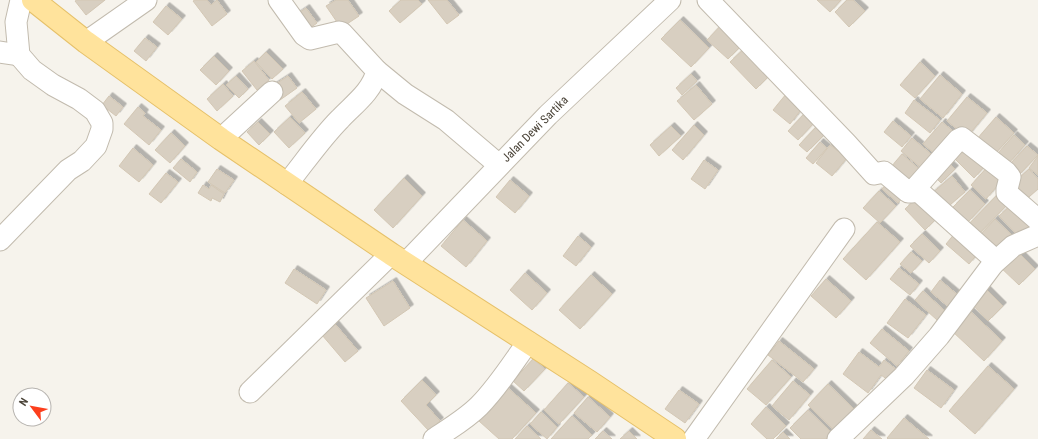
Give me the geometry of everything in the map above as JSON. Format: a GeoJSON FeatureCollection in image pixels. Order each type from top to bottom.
{"type":"FeatureCollection","features":[{"type":"Feature","properties":{"kind":"main road"},"geometry":{"type":"LineString","coordinates":[[33,0],[86,42],[221,139],[398,259],[528,342],[675,439]]}},
{"type":"Feature","properties":{"kind":"street"},"geometry":{"type":"LineString","coordinates":[[0,240],[68,170],[82,161],[96,146],[102,129],[102,124],[95,111],[79,99],[53,85],[9,54],[21,0]]}},
{"type":"Feature","properties":{"kind":"street"},"geometry":{"type":"LineString","coordinates":[[86,42],[146,0]]}},
{"type":"Feature","properties":{"kind":"street"},"geometry":{"type":"LineString","coordinates":[[279,0],[304,36],[310,39],[339,32],[342,33],[377,71],[405,94],[446,120],[499,165]]}},
{"type":"Feature","properties":{"kind":"street","name":"Jalan Dewi Sartika"},"geometry":{"type":"LineString","coordinates":[[250,392],[398,259],[499,165],[548,115],[670,0]]}},
{"type":"Feature","properties":{"kind":"street"},"geometry":{"type":"LineString","coordinates":[[708,0],[873,173],[884,172],[908,192],[912,192],[958,140],[962,138],[1006,172],[1010,177],[1007,189],[1008,193],[1038,220]]}},
{"type":"Feature","properties":{"kind":"street"},"geometry":{"type":"LineString","coordinates":[[288,184],[340,119],[362,97],[370,86],[377,71]]}},
{"type":"Feature","properties":{"kind":"street"},"geometry":{"type":"LineString","coordinates":[[221,139],[272,92]]}},
{"type":"Feature","properties":{"kind":"street"},"geometry":{"type":"LineString","coordinates":[[915,188],[992,258],[993,264]]}},
{"type":"Feature","properties":{"kind":"street"},"geometry":{"type":"LineString","coordinates":[[694,439],[844,229]]}},
{"type":"Feature","properties":{"kind":"street"},"geometry":{"type":"LineString","coordinates":[[838,439],[865,415],[914,365],[939,336],[993,264],[1013,246],[1038,235]]}},
{"type":"Feature","properties":{"kind":"street"},"geometry":{"type":"LineString","coordinates":[[434,439],[478,407],[494,389],[528,342]]}},
{"type":"Feature","properties":{"kind":"building"},"geometry":{"type":"Polygon","coordinates":[[[105,0],[86,15],[75,1],[105,0]]]}},
{"type":"Feature","properties":{"kind":"building"},"geometry":{"type":"Polygon","coordinates":[[[207,0],[211,5],[217,0],[227,14],[212,26],[193,1],[207,0]]]}},
{"type":"Feature","properties":{"kind":"building"},"geometry":{"type":"Polygon","coordinates":[[[336,0],[348,0],[359,16],[341,28],[326,6],[336,0]]]}},
{"type":"Feature","properties":{"kind":"building"},"geometry":{"type":"Polygon","coordinates":[[[401,0],[418,0],[422,4],[400,23],[389,11],[401,0]]]}},
{"type":"Feature","properties":{"kind":"building"},"geometry":{"type":"Polygon","coordinates":[[[428,0],[447,0],[459,15],[447,24],[428,0]]]}},
{"type":"Feature","properties":{"kind":"building"},"geometry":{"type":"Polygon","coordinates":[[[817,0],[841,0],[830,12],[817,0]]]}},
{"type":"Feature","properties":{"kind":"building"},"geometry":{"type":"Polygon","coordinates":[[[847,0],[853,0],[865,11],[849,27],[835,12],[847,0]]]}},
{"type":"Feature","properties":{"kind":"building"},"geometry":{"type":"Polygon","coordinates":[[[166,6],[182,19],[168,35],[153,22],[166,6]]]}},
{"type":"Feature","properties":{"kind":"building"},"geometry":{"type":"Polygon","coordinates":[[[306,8],[317,23],[305,32],[293,17],[306,8]]]}},
{"type":"Feature","properties":{"kind":"building"},"geometry":{"type":"Polygon","coordinates":[[[680,20],[709,48],[691,67],[661,39],[680,20]]]}},
{"type":"Feature","properties":{"kind":"building"},"geometry":{"type":"Polygon","coordinates":[[[724,22],[745,42],[728,59],[707,40],[724,22]]]}},
{"type":"Feature","properties":{"kind":"building"},"geometry":{"type":"Polygon","coordinates":[[[145,38],[157,47],[146,61],[134,51],[145,38]]]}},
{"type":"Feature","properties":{"kind":"building"},"geometry":{"type":"Polygon","coordinates":[[[748,45],[773,72],[756,89],[730,62],[748,45]]]}},
{"type":"Feature","properties":{"kind":"building"},"geometry":{"type":"Polygon","coordinates":[[[266,52],[283,69],[272,79],[256,62],[266,52]]]}},
{"type":"Feature","properties":{"kind":"building"},"geometry":{"type":"Polygon","coordinates":[[[214,56],[229,71],[216,85],[200,70],[214,56]]]}},
{"type":"Feature","properties":{"kind":"building"},"geometry":{"type":"Polygon","coordinates":[[[254,61],[269,80],[257,90],[242,71],[254,61]]]}},
{"type":"Feature","properties":{"kind":"building"},"geometry":{"type":"Polygon","coordinates":[[[920,62],[935,76],[915,98],[900,85],[920,62]]]}},
{"type":"Feature","properties":{"kind":"building"},"geometry":{"type":"Polygon","coordinates":[[[691,74],[697,81],[682,95],[676,88],[691,74]]]}},
{"type":"Feature","properties":{"kind":"building"},"geometry":{"type":"Polygon","coordinates":[[[940,75],[962,94],[943,118],[920,99],[940,75]]]}},
{"type":"Feature","properties":{"kind":"building"},"geometry":{"type":"Polygon","coordinates":[[[236,76],[248,89],[239,98],[226,85],[236,76]]]}},
{"type":"Feature","properties":{"kind":"building"},"geometry":{"type":"Polygon","coordinates":[[[288,76],[297,88],[280,100],[271,87],[288,76]]]}},
{"type":"Feature","properties":{"kind":"building"},"geometry":{"type":"Polygon","coordinates":[[[223,84],[233,96],[217,111],[207,99],[223,84]]]}},
{"type":"Feature","properties":{"kind":"building"},"geometry":{"type":"Polygon","coordinates":[[[696,85],[712,104],[694,120],[677,101],[696,85]]]}},
{"type":"Feature","properties":{"kind":"building"},"geometry":{"type":"Polygon","coordinates":[[[302,92],[316,109],[299,123],[285,106],[302,92]]]}},
{"type":"Feature","properties":{"kind":"building"},"geometry":{"type":"Polygon","coordinates":[[[787,93],[804,106],[790,124],[773,110],[787,93]]]}},
{"type":"Feature","properties":{"kind":"building"},"geometry":{"type":"Polygon","coordinates":[[[109,96],[123,107],[116,116],[102,105],[109,96]]]}},
{"type":"Feature","properties":{"kind":"building"},"geometry":{"type":"Polygon","coordinates":[[[967,97],[987,113],[967,137],[947,121],[967,97]]]}},
{"type":"Feature","properties":{"kind":"building"},"geometry":{"type":"Polygon","coordinates":[[[914,100],[940,120],[930,133],[905,113],[914,100]]]}},
{"type":"Feature","properties":{"kind":"building"},"geometry":{"type":"Polygon","coordinates":[[[138,107],[145,113],[143,116],[161,130],[149,145],[124,124],[138,107]]]}},
{"type":"Feature","properties":{"kind":"building"},"geometry":{"type":"Polygon","coordinates":[[[804,114],[814,123],[798,140],[788,131],[804,114]]]}},
{"type":"Feature","properties":{"kind":"building"},"geometry":{"type":"Polygon","coordinates":[[[290,117],[305,133],[289,148],[274,132],[290,117]]]}},
{"type":"Feature","properties":{"kind":"building"},"geometry":{"type":"Polygon","coordinates":[[[996,117],[1014,133],[994,155],[977,139],[996,117]]]}},
{"type":"Feature","properties":{"kind":"building"},"geometry":{"type":"Polygon","coordinates":[[[893,121],[911,136],[902,147],[884,132],[893,121]]]}},
{"type":"Feature","properties":{"kind":"building"},"geometry":{"type":"Polygon","coordinates":[[[258,122],[270,134],[259,145],[247,132],[258,122]]]}},
{"type":"Feature","properties":{"kind":"building"},"geometry":{"type":"Polygon","coordinates":[[[942,122],[959,136],[940,158],[923,144],[942,122]]]}},
{"type":"Feature","properties":{"kind":"building"},"geometry":{"type":"Polygon","coordinates":[[[694,125],[704,135],[683,160],[672,150],[694,125]]]}},
{"type":"Feature","properties":{"kind":"building"},"geometry":{"type":"Polygon","coordinates":[[[671,126],[681,136],[659,156],[650,145],[671,126]]]}},
{"type":"Feature","properties":{"kind":"building"},"geometry":{"type":"Polygon","coordinates":[[[816,127],[824,135],[807,152],[799,145],[816,127]]]}},
{"type":"Feature","properties":{"kind":"building"},"geometry":{"type":"Polygon","coordinates":[[[171,133],[185,146],[170,163],[155,150],[171,133]]]}},
{"type":"Feature","properties":{"kind":"building"},"geometry":{"type":"Polygon","coordinates":[[[1014,135],[1025,145],[1009,163],[998,153],[1014,135]]]}},
{"type":"Feature","properties":{"kind":"building"},"geometry":{"type":"Polygon","coordinates":[[[912,138],[937,159],[926,172],[901,151],[912,138]]]}},
{"type":"Feature","properties":{"kind":"building"},"geometry":{"type":"Polygon","coordinates":[[[820,142],[827,148],[813,164],[806,158],[820,142]]]}},
{"type":"Feature","properties":{"kind":"building"},"geometry":{"type":"Polygon","coordinates":[[[963,143],[986,165],[974,178],[951,155],[963,143]]]}},
{"type":"Feature","properties":{"kind":"building"},"geometry":{"type":"Polygon","coordinates":[[[830,145],[847,158],[832,176],[816,163],[830,145]]]}},
{"type":"Feature","properties":{"kind":"building"},"geometry":{"type":"Polygon","coordinates":[[[1027,146],[1038,155],[1018,176],[1008,166],[1027,146]]]}},
{"type":"Feature","properties":{"kind":"building"},"geometry":{"type":"Polygon","coordinates":[[[133,148],[153,165],[139,182],[119,166],[133,148]]]}},
{"type":"Feature","properties":{"kind":"building"},"geometry":{"type":"Polygon","coordinates":[[[902,154],[925,174],[914,187],[891,167],[902,154]]]}},
{"type":"Feature","properties":{"kind":"building"},"geometry":{"type":"Polygon","coordinates":[[[1038,156],[1038,175],[1029,168],[1038,156]]]}},
{"type":"Feature","properties":{"kind":"building"},"geometry":{"type":"Polygon","coordinates":[[[181,159],[197,172],[190,182],[173,168],[181,159]]]}},
{"type":"Feature","properties":{"kind":"building"},"geometry":{"type":"Polygon","coordinates":[[[704,160],[718,170],[705,189],[691,179],[704,160]]]}},
{"type":"Feature","properties":{"kind":"building"},"geometry":{"type":"Polygon","coordinates":[[[947,162],[955,169],[941,183],[934,176],[947,162]]]}},
{"type":"Feature","properties":{"kind":"building"},"geometry":{"type":"Polygon","coordinates":[[[990,164],[1005,177],[986,199],[971,185],[990,164]]]}},
{"type":"Feature","properties":{"kind":"building"},"geometry":{"type":"Polygon","coordinates":[[[217,169],[234,180],[225,193],[208,182],[217,169]]]}},
{"type":"Feature","properties":{"kind":"building"},"geometry":{"type":"Polygon","coordinates":[[[1029,169],[1038,179],[1038,189],[1022,203],[1008,188],[1029,169]]]}},
{"type":"Feature","properties":{"kind":"building"},"geometry":{"type":"Polygon","coordinates":[[[166,173],[178,182],[161,203],[149,194],[166,173]]]}},
{"type":"Feature","properties":{"kind":"building"},"geometry":{"type":"Polygon","coordinates":[[[952,176],[965,192],[943,211],[930,195],[952,176]]]}},
{"type":"Feature","properties":{"kind":"building"},"geometry":{"type":"Polygon","coordinates":[[[404,178],[422,196],[393,228],[374,210],[404,178]]]}},
{"type":"Feature","properties":{"kind":"building"},"geometry":{"type":"Polygon","coordinates":[[[510,180],[529,196],[515,213],[496,197],[510,180]]]}},
{"type":"Feature","properties":{"kind":"building"},"geometry":{"type":"Polygon","coordinates":[[[890,180],[906,194],[898,203],[882,189],[890,180]]]}},
{"type":"Feature","properties":{"kind":"building"},"geometry":{"type":"Polygon","coordinates":[[[203,185],[209,189],[211,185],[224,194],[220,202],[212,198],[211,201],[198,193],[203,185]]]}},
{"type":"Feature","properties":{"kind":"building"},"geometry":{"type":"Polygon","coordinates":[[[970,190],[985,204],[968,222],[953,207],[970,190]]]}},
{"type":"Feature","properties":{"kind":"building"},"geometry":{"type":"Polygon","coordinates":[[[879,191],[896,206],[880,223],[863,208],[879,191]]]}},
{"type":"Feature","properties":{"kind":"building"},"geometry":{"type":"Polygon","coordinates":[[[1000,192],[1010,202],[974,239],[964,229],[1000,192]]]}},
{"type":"Feature","properties":{"kind":"building"},"geometry":{"type":"Polygon","coordinates":[[[920,195],[940,215],[925,230],[905,209],[920,195]]]}},
{"type":"Feature","properties":{"kind":"building"},"geometry":{"type":"Polygon","coordinates":[[[1012,204],[1036,228],[1023,241],[999,216],[1012,204]]]}},
{"type":"Feature","properties":{"kind":"building"},"geometry":{"type":"Polygon","coordinates":[[[995,219],[1016,239],[999,256],[979,236],[995,219]]]}},
{"type":"Feature","properties":{"kind":"building"},"geometry":{"type":"Polygon","coordinates":[[[463,220],[487,241],[466,267],[441,246],[463,220]]]}},
{"type":"Feature","properties":{"kind":"building"},"geometry":{"type":"Polygon","coordinates":[[[877,222],[900,242],[866,280],[843,259],[877,222]]]}},
{"type":"Feature","properties":{"kind":"building"},"geometry":{"type":"Polygon","coordinates":[[[956,232],[979,252],[969,264],[946,244],[956,232]]]}},
{"type":"Feature","properties":{"kind":"building"},"geometry":{"type":"Polygon","coordinates":[[[922,234],[940,251],[929,263],[910,246],[922,234]]]}},
{"type":"Feature","properties":{"kind":"building"},"geometry":{"type":"Polygon","coordinates":[[[578,236],[591,247],[576,266],[563,256],[578,236]]]}},
{"type":"Feature","properties":{"kind":"building"},"geometry":{"type":"Polygon","coordinates":[[[1013,247],[1035,269],[1019,285],[997,264],[1013,247]]]}},
{"type":"Feature","properties":{"kind":"building"},"geometry":{"type":"Polygon","coordinates":[[[911,252],[922,261],[911,273],[900,264],[911,252]]]}},
{"type":"Feature","properties":{"kind":"building"},"geometry":{"type":"Polygon","coordinates":[[[899,268],[919,284],[910,295],[890,279],[899,268]]]}},
{"type":"Feature","properties":{"kind":"building"},"geometry":{"type":"Polygon","coordinates":[[[294,269],[326,290],[317,304],[285,283],[294,269]]]}},
{"type":"Feature","properties":{"kind":"building"},"geometry":{"type":"Polygon","coordinates":[[[525,273],[547,293],[532,310],[510,290],[525,273]]]}},
{"type":"Feature","properties":{"kind":"building"},"geometry":{"type":"Polygon","coordinates":[[[591,275],[612,294],[580,329],[559,310],[591,275]]]}},
{"type":"Feature","properties":{"kind":"building"},"geometry":{"type":"Polygon","coordinates":[[[826,279],[851,301],[836,318],[811,296],[826,279]]]}},
{"type":"Feature","properties":{"kind":"building"},"geometry":{"type":"Polygon","coordinates":[[[940,280],[959,296],[950,308],[931,292],[940,280]]]}},
{"type":"Feature","properties":{"kind":"building"},"geometry":{"type":"Polygon","coordinates":[[[393,281],[410,308],[384,326],[366,298],[393,281]]]}},
{"type":"Feature","properties":{"kind":"building"},"geometry":{"type":"Polygon","coordinates":[[[985,288],[1003,306],[988,321],[970,302],[985,288]]]}},
{"type":"Feature","properties":{"kind":"building"},"geometry":{"type":"Polygon","coordinates":[[[923,291],[945,311],[937,320],[915,300],[923,291]]]}},
{"type":"Feature","properties":{"kind":"building"},"geometry":{"type":"Polygon","coordinates":[[[905,299],[926,315],[908,338],[887,323],[905,299]]]}},
{"type":"Feature","properties":{"kind":"building"},"geometry":{"type":"Polygon","coordinates":[[[970,311],[1002,341],[984,361],[952,331],[970,311]]]}},
{"type":"Feature","properties":{"kind":"building"},"geometry":{"type":"Polygon","coordinates":[[[335,324],[358,351],[345,362],[322,335],[335,324]]]}},
{"type":"Feature","properties":{"kind":"building"},"geometry":{"type":"Polygon","coordinates":[[[882,329],[909,351],[897,366],[870,343],[882,329]]]}},
{"type":"Feature","properties":{"kind":"building"},"geometry":{"type":"Polygon","coordinates":[[[779,341],[814,369],[803,382],[768,355],[779,341]]]}},
{"type":"Feature","properties":{"kind":"building"},"geometry":{"type":"Polygon","coordinates":[[[859,352],[879,367],[884,360],[897,370],[888,380],[881,375],[868,393],[843,374],[859,352]]]}},
{"type":"Feature","properties":{"kind":"building"},"geometry":{"type":"Polygon","coordinates":[[[533,359],[545,369],[524,391],[513,381],[533,359]]]}},
{"type":"Feature","properties":{"kind":"building"},"geometry":{"type":"Polygon","coordinates":[[[772,360],[791,377],[766,405],[747,389],[772,360]]]}},
{"type":"Feature","properties":{"kind":"building"},"geometry":{"type":"Polygon","coordinates":[[[988,366],[1014,389],[975,434],[949,411],[988,366]]]}},
{"type":"Feature","properties":{"kind":"building"},"geometry":{"type":"Polygon","coordinates":[[[927,370],[954,390],[941,408],[914,388],[927,370]]]}},
{"type":"Feature","properties":{"kind":"building"},"geometry":{"type":"Polygon","coordinates":[[[422,380],[436,395],[426,405],[440,421],[429,431],[401,401],[422,380]]]}},
{"type":"Feature","properties":{"kind":"building"},"geometry":{"type":"Polygon","coordinates":[[[793,381],[810,395],[789,420],[772,406],[793,381]]]}},
{"type":"Feature","properties":{"kind":"building"},"geometry":{"type":"Polygon","coordinates":[[[568,383],[584,397],[559,424],[544,410],[568,383]]]}},
{"type":"Feature","properties":{"kind":"building"},"geometry":{"type":"Polygon","coordinates":[[[828,384],[855,410],[835,431],[808,405],[828,384]]]}},
{"type":"Feature","properties":{"kind":"building"},"geometry":{"type":"Polygon","coordinates":[[[508,388],[536,413],[512,439],[499,439],[479,421],[508,388]]]}},
{"type":"Feature","properties":{"kind":"building"},"geometry":{"type":"Polygon","coordinates":[[[679,390],[699,404],[685,423],[665,409],[679,390]]]}},
{"type":"Feature","properties":{"kind":"building"},"geometry":{"type":"Polygon","coordinates":[[[588,397],[610,417],[597,432],[574,413],[588,397]]]}},
{"type":"Feature","properties":{"kind":"building"},"geometry":{"type":"Polygon","coordinates":[[[766,407],[786,426],[773,439],[767,439],[751,424],[766,407]]]}},
{"type":"Feature","properties":{"kind":"building"},"geometry":{"type":"Polygon","coordinates":[[[808,410],[832,433],[826,439],[801,439],[790,428],[808,410]]]}},
{"type":"Feature","properties":{"kind":"building"},"geometry":{"type":"Polygon","coordinates":[[[541,412],[557,427],[547,439],[530,424],[541,412]]]}},
{"type":"Feature","properties":{"kind":"building"},"geometry":{"type":"Polygon","coordinates":[[[572,416],[592,435],[588,439],[551,439],[572,416]]]}},
{"type":"Feature","properties":{"kind":"building"},"geometry":{"type":"Polygon","coordinates":[[[904,418],[929,439],[888,439],[887,438],[904,418]]]}},
{"type":"Feature","properties":{"kind":"building"},"geometry":{"type":"Polygon","coordinates":[[[527,426],[541,439],[515,439],[527,426]]]}},
{"type":"Feature","properties":{"kind":"building"},"geometry":{"type":"Polygon","coordinates":[[[871,430],[882,439],[863,439],[871,430]]]}},
{"type":"Feature","properties":{"kind":"building"},"geometry":{"type":"Polygon","coordinates":[[[603,431],[612,439],[595,439],[603,431]]]}},
{"type":"Feature","properties":{"kind":"building"},"geometry":{"type":"Polygon","coordinates":[[[629,431],[637,439],[620,439],[629,431]]]}},
{"type":"Feature","properties":{"kind":"building"},"geometry":{"type":"Polygon","coordinates":[[[783,432],[790,439],[776,439],[783,432]]]}}]}
